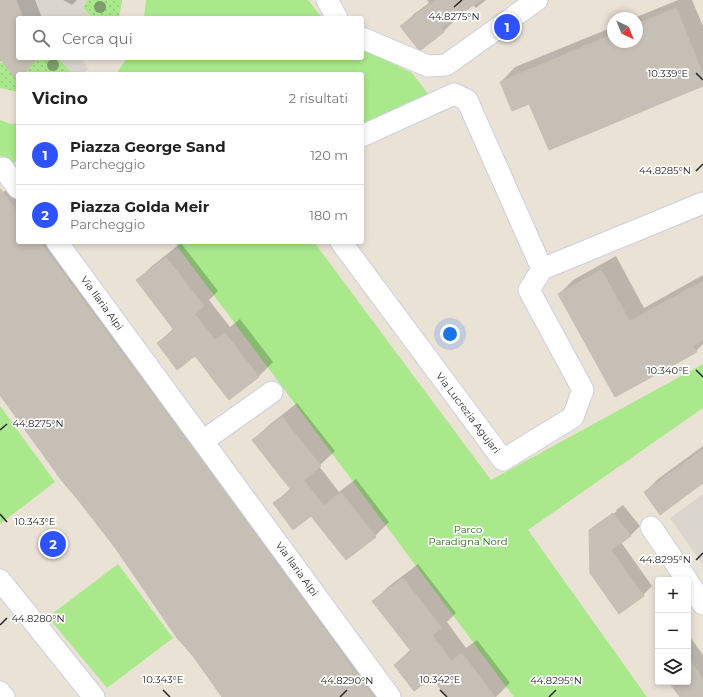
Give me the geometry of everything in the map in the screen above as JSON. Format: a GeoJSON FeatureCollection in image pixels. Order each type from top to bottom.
{"type":"FeatureCollection","features":[{"type":"Feature","properties":{"kind":"street"},"geometry":{"type":"LineString","coordinates":[[326,0],[335,16]]}},
{"type":"Feature","properties":{"kind":"street"},"geometry":{"type":"LineString","coordinates":[[364,39],[428,66],[446,65],[537,0]]}},
{"type":"Feature","properties":{"kind":"street"},"geometry":{"type":"LineString","coordinates":[[364,135],[454,94],[467,100],[542,269],[703,203]]}},
{"type":"Feature","properties":{"kind":"street"},"geometry":{"type":"LineString","coordinates":[[3,168],[16,185]]}},
{"type":"Feature","properties":{"kind":"street","name":"Via Ilaria Alpi"},"geometry":{"type":"LineString","coordinates":[[59,244],[390,697]]}},
{"type":"Feature","properties":{"kind":"street","name":"Via Lucrezia Agujari"},"geometry":{"type":"LineString","coordinates":[[342,244],[503,460],[573,417],[583,390],[529,290],[542,269]]}},
{"type":"Feature","properties":{"kind":"street"},"geometry":{"type":"LineString","coordinates":[[203,442],[272,392]]}},
{"type":"Feature","properties":{"kind":"street"},"geometry":{"type":"LineString","coordinates":[[651,527],[684,577]]}},
{"type":"Feature","properties":{"kind":"street"},"geometry":{"type":"LineString","coordinates":[[0,580],[94,697]]}},
{"type":"Feature","properties":{"kind":"street"},"geometry":{"type":"LineString","coordinates":[[691,587],[703,604]]}},
{"type":"Feature","properties":{"kind":"street"},"geometry":{"type":"LineString","coordinates":[[0,692],[4,697]]}},
{"type":"Feature","properties":{"kind":"green space"},"geometry":{"type":"Polygon","coordinates":[[[87,0],[122,0],[119,16],[91,16],[83,8],[87,0]]]}},
{"type":"Feature","properties":{"kind":"green space"},"geometry":{"type":"Polygon","coordinates":[[[146,0],[308,0],[320,16],[144,16],[146,0]]]}},
{"type":"Feature","properties":{"kind":"green space"},"geometry":{"type":"Polygon","coordinates":[[[364,49],[412,73],[429,95],[364,128],[364,72],[117,72],[126,60],[364,60],[364,49]]]}},
{"type":"Feature","properties":{"kind":"green space"},"geometry":{"type":"Polygon","coordinates":[[[36,60],[60,60],[71,72],[25,72],[36,60]]]}},
{"type":"Feature","properties":{"kind":"green space"},"geometry":{"type":"Polygon","coordinates":[[[4,61],[16,74],[16,92],[0,88],[0,63],[4,61]]]}},
{"type":"Feature","properties":{"kind":"green space"},"geometry":{"type":"Polygon","coordinates":[[[0,120],[11,124],[16,123],[16,161],[9,166],[0,155],[0,120]]]}},
{"type":"Feature","properties":{"kind":"green space","name":"Parco Paradigna Nord"},"geometry":{"type":"Polygon","coordinates":[[[175,244],[315,244],[491,480],[703,364],[703,408],[528,530],[647,697],[514,697],[175,244]]]}},
{"type":"Feature","properties":{"kind":"green space"},"geometry":{"type":"Polygon","coordinates":[[[0,406],[55,482],[0,524],[0,406]]]}},
{"type":"Feature","properties":{"kind":"green space"},"geometry":{"type":"Polygon","coordinates":[[[118,564],[173,638],[107,688],[48,617],[118,564]]]}},
{"type":"Feature","properties":{"kind":"shaded area"},"geometry":{"type":"Polygon","coordinates":[[[16,0],[87,0],[83,8],[91,16],[22,16],[16,0]]]}},
{"type":"Feature","properties":{"kind":"shaded area"},"geometry":{"type":"Polygon","coordinates":[[[60,60],[82,60],[89,69],[84,72],[71,72],[60,60]]]}},
{"type":"Feature","properties":{"kind":"shaded area"},"geometry":{"type":"Polygon","coordinates":[[[703,494],[703,565],[670,518],[703,494]]]}},
{"type":"Feature","properties":{"kind":"building"},"geometry":{"type":"Polygon","coordinates":[[[0,0],[16,0],[22,16],[16,16],[16,60],[36,60],[25,72],[16,72],[16,80],[0,58],[0,0]]]}},
{"type":"Feature","properties":{"kind":"building"},"geometry":{"type":"Polygon","coordinates":[[[436,0],[481,0],[441,28],[444,32],[421,50],[418,49],[400,26],[436,0]]]}},
{"type":"Feature","properties":{"kind":"building"},"geometry":{"type":"Polygon","coordinates":[[[676,8],[703,74],[703,86],[549,150],[529,104],[512,111],[500,82],[607,37],[607,48],[643,48],[643,22],[676,8]]]}},
{"type":"Feature","properties":{"kind":"building"},"geometry":{"type":"Polygon","coordinates":[[[0,188],[16,210],[16,244],[41,244],[219,483],[374,697],[222,697],[193,656],[177,638],[116,549],[62,481],[0,395],[0,188]]]}},
{"type":"Feature","properties":{"kind":"building"},"geometry":{"type":"Polygon","coordinates":[[[166,257],[204,306],[195,314],[215,340],[225,333],[259,377],[229,400],[195,356],[177,370],[157,343],[174,330],[136,280],[166,257]]]}},
{"type":"Feature","properties":{"kind":"building"},"geometry":{"type":"Polygon","coordinates":[[[601,270],[630,321],[703,281],[703,340],[693,346],[697,352],[615,397],[558,294],[601,270]]]}},
{"type":"Feature","properties":{"kind":"building"},"geometry":{"type":"Polygon","coordinates":[[[282,417],[321,466],[304,480],[324,506],[341,492],[376,537],[346,560],[311,516],[293,530],[273,503],[291,490],[252,440],[282,417]]]}},
{"type":"Feature","properties":{"kind":"building"},"geometry":{"type":"Polygon","coordinates":[[[703,449],[703,483],[660,515],[644,492],[703,449]]]}},
{"type":"Feature","properties":{"kind":"building"},"geometry":{"type":"Polygon","coordinates":[[[613,513],[631,536],[611,550],[644,596],[619,614],[590,573],[589,530],[613,513]]]}},
{"type":"Feature","properties":{"kind":"building"},"geometry":{"type":"Polygon","coordinates":[[[403,578],[442,628],[432,635],[451,661],[462,653],[495,697],[447,697],[432,678],[414,691],[394,665],[411,651],[372,601],[403,578]]]}},
{"type":"Feature","properties":{"kind":"building"},"geometry":{"type":"Polygon","coordinates":[[[691,662],[703,679],[703,697],[680,697],[671,685],[691,685],[691,662]]]}},
{"type":"Feature","properties":{"kind":"place","name":"Piazza George Sand"},"geometry":{"type":"Point","coordinates":[507,27]}},
{"type":"Feature","properties":{"kind":"place","name":"Piazza Golda Meir"},"geometry":{"type":"Point","coordinates":[53,544]}}]}
